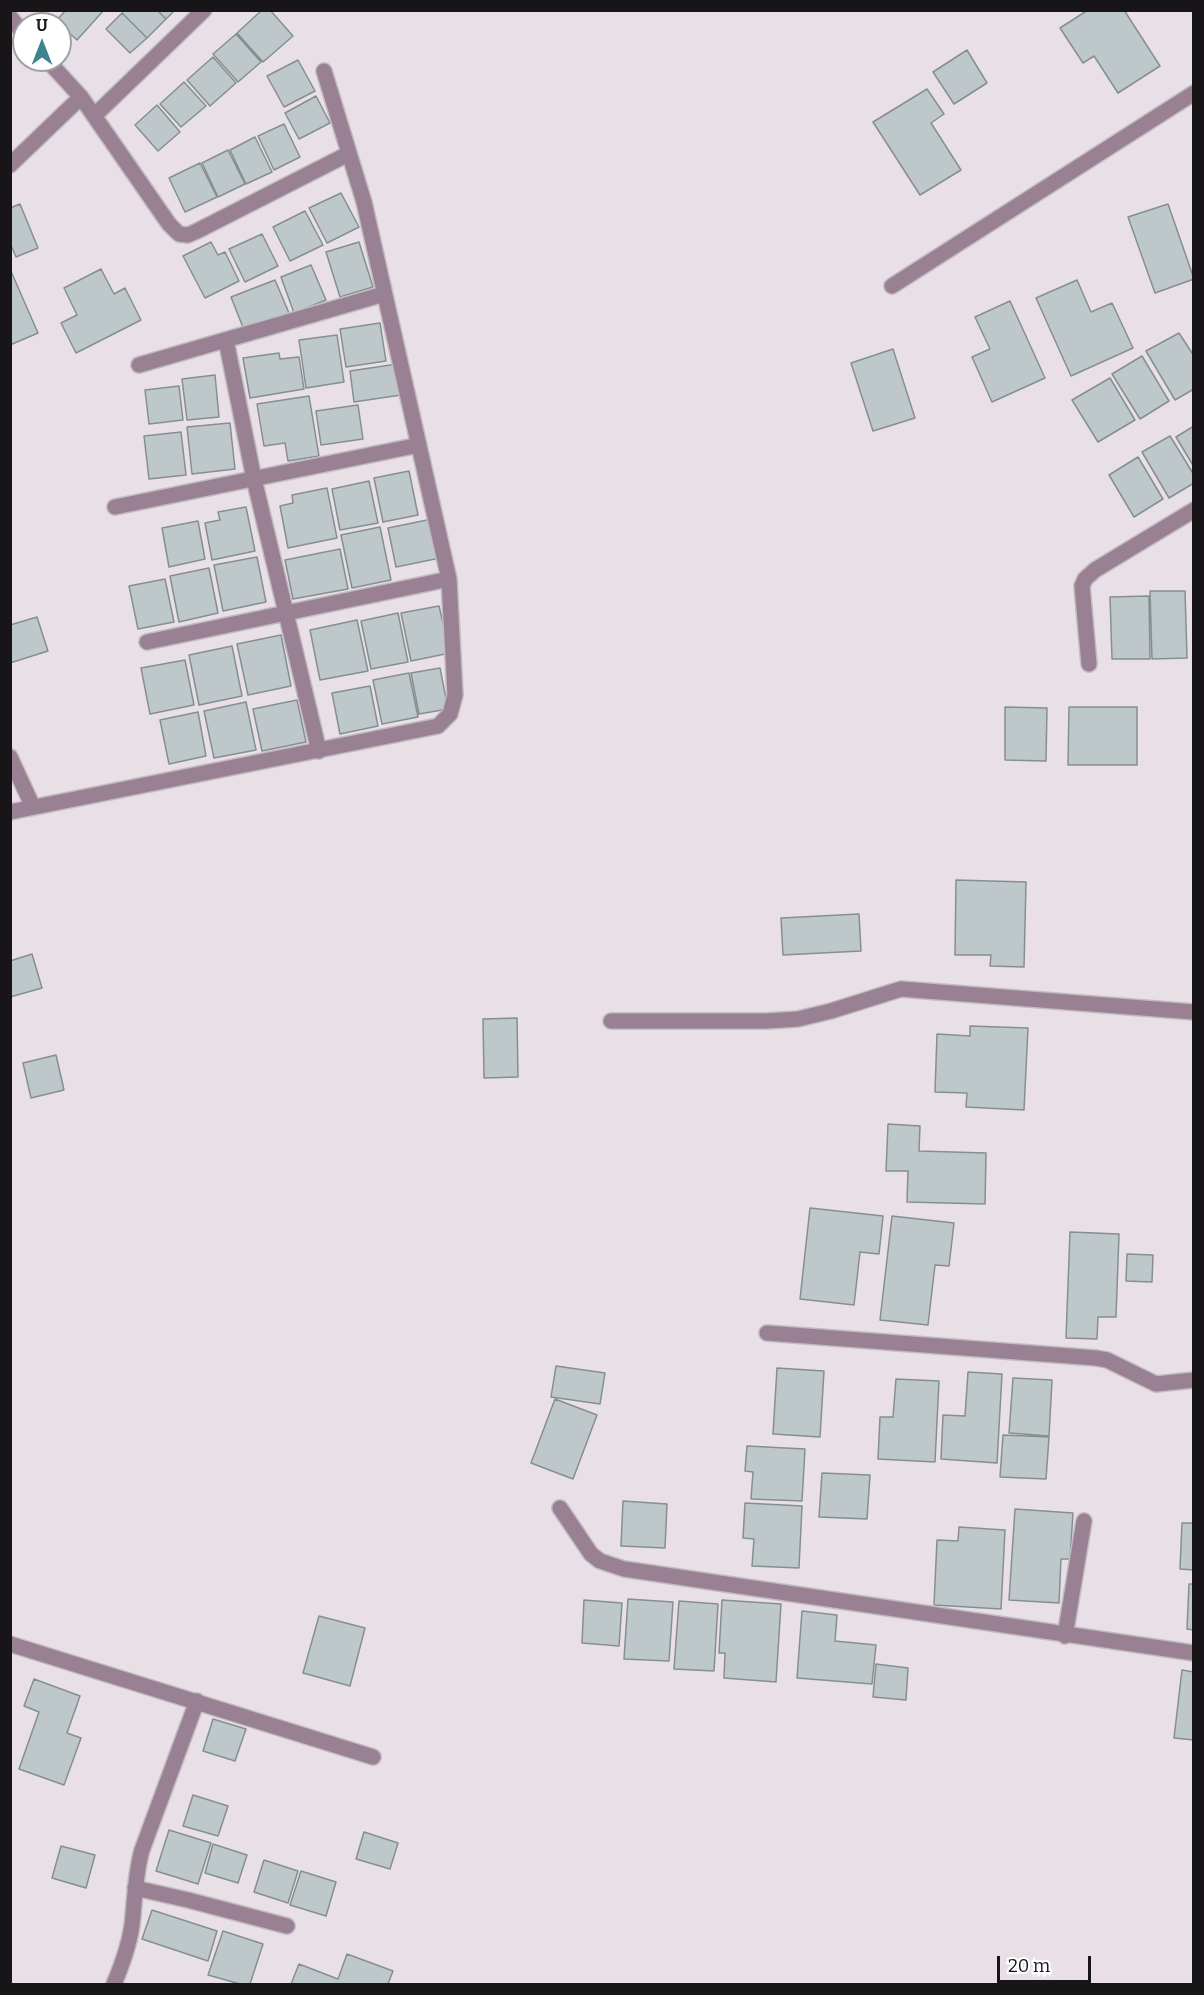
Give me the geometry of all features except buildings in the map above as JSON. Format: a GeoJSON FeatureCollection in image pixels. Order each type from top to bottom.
{"type":"FeatureCollection","features":[{"type":"Feature","properties":{"kind":"street"},"geometry":{"type":"LineString","coordinates":[[94,116],[204,10]]}},
{"type":"Feature","properties":{"kind":"street"},"geometry":{"type":"LineString","coordinates":[[10,812],[438,726],[450,714],[455,695],[449,579],[364,202],[324,71]]}},
{"type":"Feature","properties":{"kind":"street"},"geometry":{"type":"LineString","coordinates":[[58,72],[81,97],[169,224],[176,232],[183,235],[197,231],[348,154]]}},
{"type":"Feature","properties":{"kind":"street"},"geometry":{"type":"LineString","coordinates":[[892,286],[1194,93]]}},
{"type":"Feature","properties":{"kind":"street"},"geometry":{"type":"LineString","coordinates":[[10,165],[81,97]]}},
{"type":"Feature","properties":{"kind":"street"},"geometry":{"type":"LineString","coordinates":[[139,365],[384,294]]}},
{"type":"Feature","properties":{"kind":"street"},"geometry":{"type":"LineString","coordinates":[[226,340],[254,479],[319,751]]}},
{"type":"Feature","properties":{"kind":"street"},"geometry":{"type":"LineString","coordinates":[[115,507],[419,445]]}},
{"type":"Feature","properties":{"kind":"street"},"geometry":{"type":"LineString","coordinates":[[1089,664],[1082,586],[1085,579],[1095,570],[1194,510]]}},
{"type":"Feature","properties":{"kind":"street"},"geometry":{"type":"LineString","coordinates":[[147,642],[449,579]]}},
{"type":"Feature","properties":{"kind":"street"},"geometry":{"type":"LineString","coordinates":[[10,757],[33,807]]}},
{"type":"Feature","properties":{"kind":"street"},"geometry":{"type":"LineString","coordinates":[[611,1021],[798,1019],[902,989],[1194,1012]]}},
{"type":"Feature","properties":{"kind":"street"},"geometry":{"type":"LineString","coordinates":[[767,1333],[1107,1359],[1156,1384],[1194,1380]]}},
{"type":"Feature","properties":{"kind":"street"},"geometry":{"type":"LineString","coordinates":[[560,1508],[591,1554],[600,1561],[618,1568],[1065,1636],[1194,1653]]}},
{"type":"Feature","properties":{"kind":"street"},"geometry":{"type":"LineString","coordinates":[[1065,1636],[1084,1521]]}},
{"type":"Feature","properties":{"kind":"street"},"geometry":{"type":"LineString","coordinates":[[10,1644],[373,1757]]}},
{"type":"Feature","properties":{"kind":"street"},"geometry":{"type":"LineString","coordinates":[[114,1984],[124,1963],[128,1944],[137,1866],[197,1701]]}},
{"type":"Feature","properties":{"kind":"street"},"geometry":{"type":"LineString","coordinates":[[135,1888],[286,1926]]}}]}
